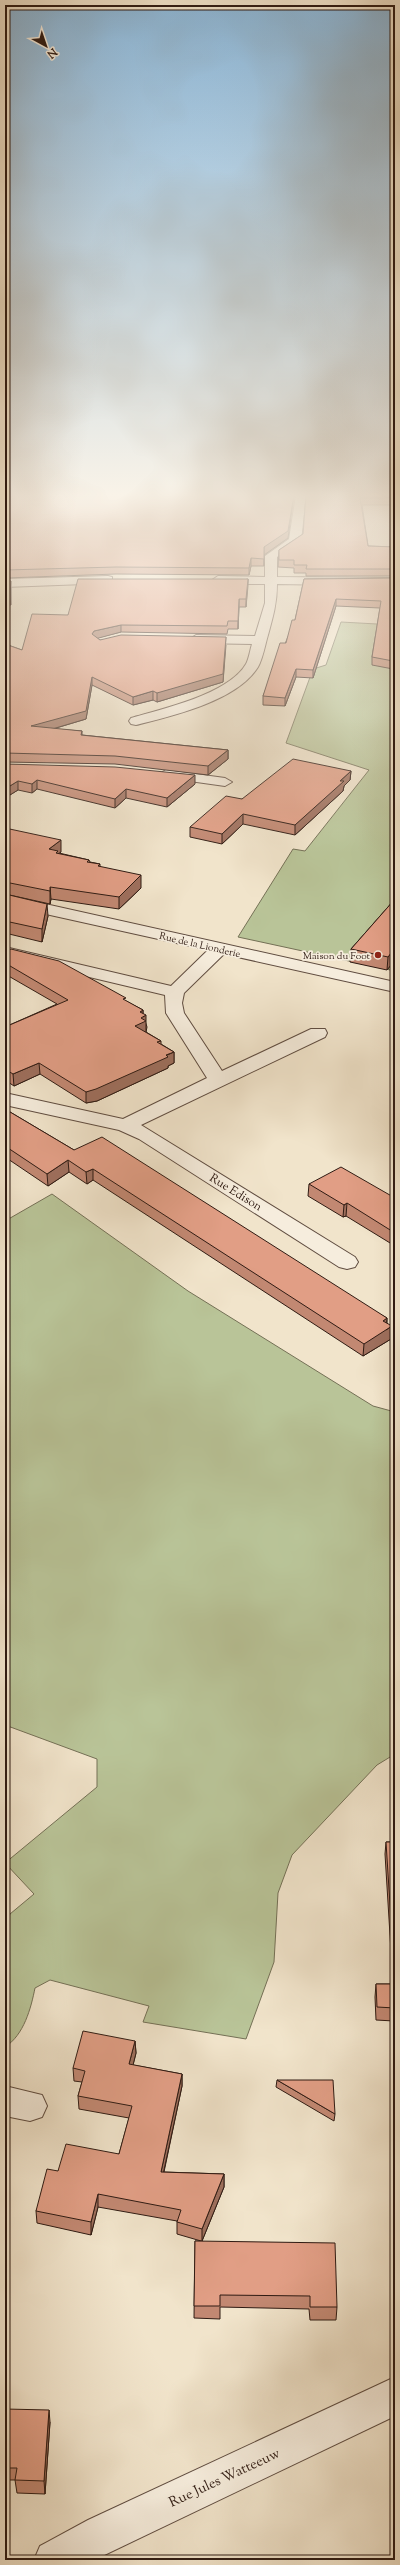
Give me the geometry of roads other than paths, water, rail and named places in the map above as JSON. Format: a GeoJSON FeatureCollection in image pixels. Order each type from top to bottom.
{"type":"FeatureCollection","features":[{"type":"Feature","properties":{"kind":"street"},"geometry":{"type":"LineString","coordinates":[[136,720],[202,700],[217,694],[237,681],[252,666],[258,640],[267,615]]}},
{"type":"Feature","properties":{"kind":"street"},"geometry":{"type":"LineString","coordinates":[[182,639],[258,640]]}},
{"type":"Feature","properties":{"kind":"street"},"geometry":{"type":"LineString","coordinates":[[151,772],[225,782]]}},
{"type":"Feature","properties":{"kind":"street","name":"Rue de la Lionderie"},"geometry":{"type":"LineString","coordinates":[[5,900],[219,949],[395,987]]}},
{"type":"Feature","properties":{"kind":"street"},"geometry":{"type":"LineString","coordinates":[[218,1080],[175,1013],[173,1003],[175,992],[219,949]]}},
{"type":"Feature","properties":{"kind":"street"},"geometry":{"type":"LineString","coordinates":[[5,952],[175,992]]}},
{"type":"Feature","properties":{"kind":"street"},"geometry":{"type":"LineString","coordinates":[[125,1125],[318,1034]]}},
{"type":"Feature","properties":{"kind":"street","name":"Rue Edison"},"geometry":{"type":"LineString","coordinates":[[5,1100],[125,1125],[146,1135],[347,1262]]}},
{"type":"Feature","properties":{"kind":"street","name":"Rue Jules Watteeuw"},"geometry":{"type":"LineString","coordinates":[[54,2560],[102,2534],[395,2396]]}},
{"type":"Feature","properties":{"kind":"place","name":"Maison du Foot"},"geometry":{"type":"Point","coordinates":[378,955]}}]}
